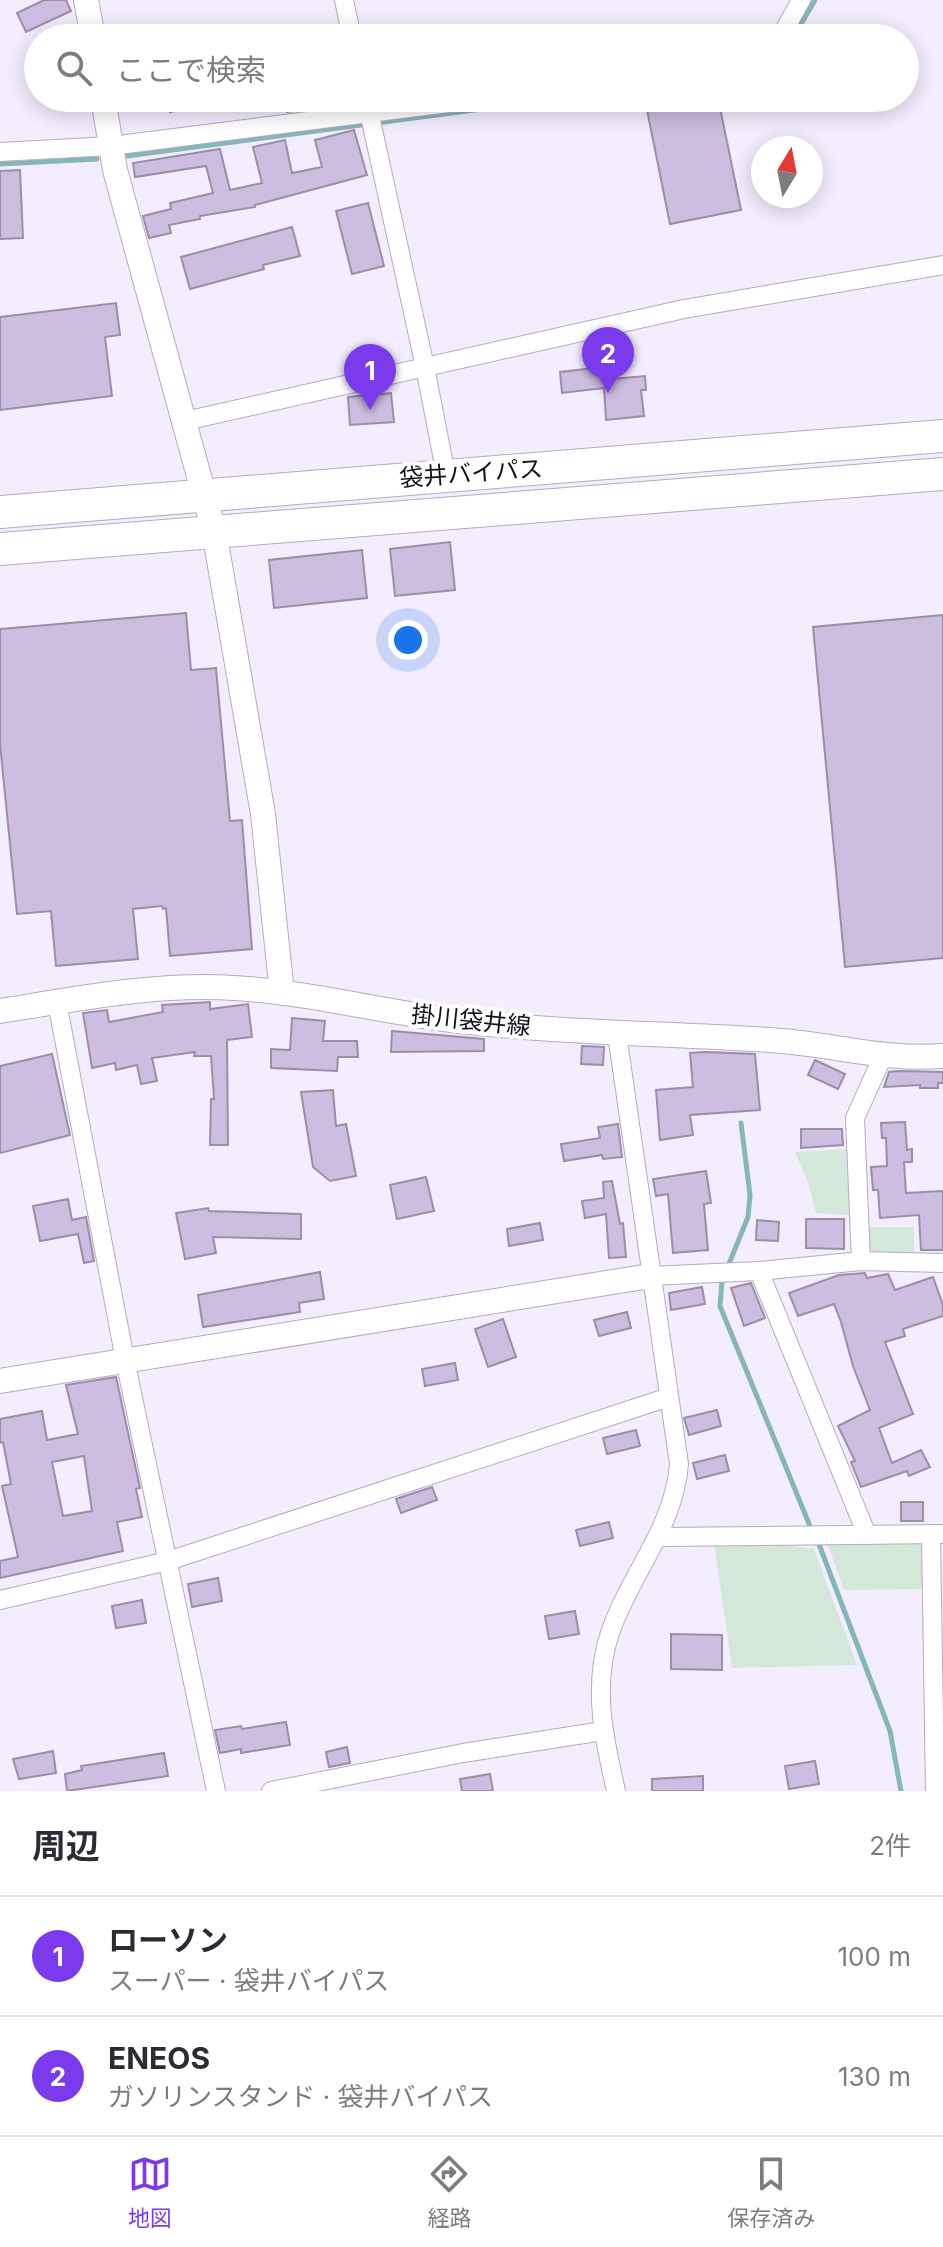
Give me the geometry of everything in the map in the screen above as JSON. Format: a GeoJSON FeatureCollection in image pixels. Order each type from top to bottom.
{"type":"FeatureCollection","features":[{"type":"Feature","properties":{"kind":"highway","name":"袋井バイパス"},"geometry":{"type":"LineString","coordinates":[[0,512],[943,436]]}},
{"type":"Feature","properties":{"kind":"highway","name":"袋井バイパス"},"geometry":{"type":"LineString","coordinates":[[0,549],[943,474]]}},
{"type":"Feature","properties":{"kind":"street"},"geometry":{"type":"LineString","coordinates":[[86,0],[90,24]]}},
{"type":"Feature","properties":{"kind":"street"},"geometry":{"type":"LineString","coordinates":[[344,0],[349,24]]}},
{"type":"Feature","properties":{"kind":"street"},"geometry":{"type":"LineString","coordinates":[[788,24],[801,0]]}},
{"type":"Feature","properties":{"kind":"street"},"geometry":{"type":"LineString","coordinates":[[105,112],[115,170],[214,531],[263,814],[282,993]]}},
{"type":"Feature","properties":{"kind":"street"},"geometry":{"type":"LineString","coordinates":[[0,152],[111,146],[370,114],[446,475]]}},
{"type":"Feature","properties":{"kind":"street"},"geometry":{"type":"LineString","coordinates":[[185,421],[684,309],[943,265]]}},
{"type":"Feature","properties":{"kind":"street","name":"掛川袋井線"},"geometry":{"type":"LineString","coordinates":[[0,1011],[189,988],[233,988],[444,1019],[617,1034],[770,1040],[883,1056],[943,1056]]}},
{"type":"Feature","properties":{"kind":"street"},"geometry":{"type":"LineString","coordinates":[[57,1002],[125,1360],[216,1791]]}},
{"type":"Feature","properties":{"kind":"street"},"geometry":{"type":"LineString","coordinates":[[616,1791],[603,1731],[602,1672],[609,1635],[677,1490],[679,1464],[617,1034]]}},
{"type":"Feature","properties":{"kind":"street"},"geometry":{"type":"LineString","coordinates":[[861,1261],[855,1118],[883,1056]]}},
{"type":"Feature","properties":{"kind":"street"},"geometry":{"type":"LineString","coordinates":[[0,1381],[650,1276],[759,1271],[861,1261],[943,1263]]}},
{"type":"Feature","properties":{"kind":"street"},"geometry":{"type":"LineString","coordinates":[[759,1271],[867,1535]]}},
{"type":"Feature","properties":{"kind":"street"},"geometry":{"type":"LineString","coordinates":[[0,1600],[168,1561],[669,1397]]}},
{"type":"Feature","properties":{"kind":"street"},"geometry":{"type":"LineString","coordinates":[[657,1537],[937,1534],[935,1791]]}},
{"type":"Feature","properties":{"kind":"street"},"geometry":{"type":"LineString","coordinates":[[271,1791],[463,1753],[603,1731]]}},
{"type":"Feature","properties":{"kind":"green space"},"geometry":{"type":"Polygon","coordinates":[[[849,1149],[850,1215],[816,1213],[808,1182],[795,1152],[849,1149]]]}},
{"type":"Feature","properties":{"kind":"green space"},"geometry":{"type":"Polygon","coordinates":[[[866,1227],[914,1227],[914,1255],[867,1256],[866,1227]]]}},
{"type":"Feature","properties":{"kind":"green space"},"geometry":{"type":"Polygon","coordinates":[[[713,1536],[814,1549],[857,1665],[732,1668],[713,1536]]]}},
{"type":"Feature","properties":{"kind":"green space"},"geometry":{"type":"Polygon","coordinates":[[[924,1543],[927,1589],[844,1590],[828,1545],[924,1543]]]}},
{"type":"Feature","properties":{"kind":"building"},"geometry":{"type":"Polygon","coordinates":[[[44,0],[66,0],[71,11],[43,24],[24,24],[24,28],[17,13],[44,0]]]}},
{"type":"Feature","properties":{"kind":"building"},"geometry":{"type":"Polygon","coordinates":[[[647,112],[721,112],[741,210],[670,224],[647,112]]]}},
{"type":"Feature","properties":{"kind":"building"},"geometry":{"type":"Polygon","coordinates":[[[354,130],[367,175],[255,207],[200,216],[200,219],[169,225],[171,233],[149,238],[143,216],[171,209],[170,203],[213,193],[206,166],[135,177],[133,163],[220,149],[230,190],[262,183],[253,147],[285,140],[292,173],[322,167],[315,140],[354,130]]]}},
{"type":"Feature","properties":{"kind":"building"},"geometry":{"type":"Polygon","coordinates":[[[20,170],[23,238],[0,239],[0,171],[20,170]]]}},
{"type":"Feature","properties":{"kind":"building"},"geometry":{"type":"Polygon","coordinates":[[[368,203],[384,266],[352,274],[336,211],[368,203]]]}},
{"type":"Feature","properties":{"kind":"building"},"geometry":{"type":"Polygon","coordinates":[[[292,227],[300,256],[190,289],[181,257],[292,227]]]}},
{"type":"Feature","properties":{"kind":"building"},"geometry":{"type":"Polygon","coordinates":[[[116,303],[120,335],[105,337],[112,396],[0,410],[0,317],[116,303]]]}},
{"type":"Feature","properties":{"kind":"building"},"geometry":{"type":"Polygon","coordinates":[[[611,366],[612,379],[645,376],[646,390],[641,390],[644,416],[606,420],[604,388],[562,393],[560,372],[611,366]]]}},
{"type":"Feature","properties":{"kind":"building"},"geometry":{"type":"Polygon","coordinates":[[[391,393],[394,422],[350,425],[348,397],[391,393]]]}},
{"type":"Feature","properties":{"kind":"building"},"geometry":{"type":"Polygon","coordinates":[[[450,542],[455,590],[395,596],[390,549],[450,542]]]}},
{"type":"Feature","properties":{"kind":"building"},"geometry":{"type":"Polygon","coordinates":[[[362,550],[367,598],[274,608],[269,560],[362,550]]]}},
{"type":"Feature","properties":{"kind":"building"},"geometry":{"type":"Polygon","coordinates":[[[186,613],[191,670],[216,668],[230,821],[242,820],[252,949],[170,956],[166,908],[162,906],[133,909],[138,959],[56,966],[51,911],[17,914],[0,744],[0,629],[186,613]]]}},
{"type":"Feature","properties":{"kind":"building"},"geometry":{"type":"Polygon","coordinates":[[[943,615],[943,958],[845,967],[813,627],[943,615]]]}},
{"type":"Feature","properties":{"kind":"building"},"geometry":{"type":"Polygon","coordinates":[[[210,1002],[210,1009],[248,1004],[252,1037],[227,1040],[228,1145],[210,1145],[211,1099],[214,1099],[211,1056],[194,1056],[195,1052],[152,1058],[157,1081],[141,1084],[137,1065],[116,1070],[115,1063],[92,1068],[83,1013],[107,1010],[109,1022],[163,1012],[162,1005],[210,1002]]]}},
{"type":"Feature","properties":{"kind":"building"},"geometry":{"type":"Polygon","coordinates":[[[292,1018],[325,1021],[323,1041],[357,1041],[358,1057],[338,1057],[337,1071],[271,1068],[271,1049],[290,1050],[292,1018]]]}},
{"type":"Feature","properties":{"kind":"building"},"geometry":{"type":"Polygon","coordinates":[[[392,1031],[484,1039],[484,1051],[391,1052],[392,1031]]]}},
{"type":"Feature","properties":{"kind":"building"},"geometry":{"type":"Polygon","coordinates":[[[582,1046],[604,1047],[603,1065],[581,1064],[582,1046]]]}},
{"type":"Feature","properties":{"kind":"building"},"geometry":{"type":"Polygon","coordinates":[[[690,1053],[755,1054],[760,1110],[690,1115],[693,1135],[660,1140],[656,1090],[693,1087],[690,1053]]]}},
{"type":"Feature","properties":{"kind":"building"},"geometry":{"type":"Polygon","coordinates":[[[52,1054],[70,1135],[0,1153],[0,1066],[52,1054]]]}},
{"type":"Feature","properties":{"kind":"building"},"geometry":{"type":"Polygon","coordinates":[[[815,1060],[845,1074],[838,1089],[808,1075],[815,1060]]]}},
{"type":"Feature","properties":{"kind":"building"},"geometry":{"type":"Polygon","coordinates":[[[889,1072],[943,1072],[943,1083],[938,1083],[938,1088],[920,1088],[920,1085],[884,1087],[889,1072]]]}},
{"type":"Feature","properties":{"kind":"building"},"geometry":{"type":"Polygon","coordinates":[[[333,1090],[336,1126],[346,1124],[356,1176],[330,1181],[313,1167],[301,1092],[333,1090]]]}},
{"type":"Feature","properties":{"kind":"building"},"geometry":{"type":"Polygon","coordinates":[[[905,1122],[907,1150],[912,1149],[912,1162],[904,1162],[906,1193],[943,1191],[943,1250],[921,1250],[919,1215],[880,1218],[878,1190],[873,1190],[871,1167],[887,1166],[886,1138],[882,1138],[881,1123],[905,1122]]]}},
{"type":"Feature","properties":{"kind":"building"},"geometry":{"type":"Polygon","coordinates":[[[618,1124],[622,1157],[603,1159],[602,1155],[564,1161],[561,1144],[600,1138],[598,1127],[618,1124]]]}},
{"type":"Feature","properties":{"kind":"building"},"geometry":{"type":"Polygon","coordinates":[[[801,1129],[842,1129],[843,1145],[801,1148],[801,1129]]]}},
{"type":"Feature","properties":{"kind":"building"},"geometry":{"type":"Polygon","coordinates":[[[706,1171],[711,1203],[704,1204],[708,1250],[673,1253],[668,1194],[656,1196],[653,1179],[706,1171]]]}},
{"type":"Feature","properties":{"kind":"building"},"geometry":{"type":"Polygon","coordinates":[[[426,1177],[434,1211],[397,1219],[390,1185],[426,1177]]]}},
{"type":"Feature","properties":{"kind":"building"},"geometry":{"type":"Polygon","coordinates":[[[612,1181],[620,1224],[623,1223],[626,1257],[609,1258],[606,1214],[585,1218],[582,1201],[604,1198],[603,1182],[612,1181]]]}},
{"type":"Feature","properties":{"kind":"building"},"geometry":{"type":"Polygon","coordinates":[[[68,1199],[72,1220],[86,1217],[94,1261],[84,1263],[78,1234],[40,1241],[33,1206],[68,1199]]]}},
{"type":"Feature","properties":{"kind":"building"},"geometry":{"type":"Polygon","coordinates":[[[208,1208],[209,1211],[301,1214],[301,1239],[213,1237],[216,1253],[185,1259],[176,1213],[208,1208]]]}},
{"type":"Feature","properties":{"kind":"building"},"geometry":{"type":"Polygon","coordinates":[[[806,1219],[844,1219],[844,1249],[806,1248],[806,1219]]]}},
{"type":"Feature","properties":{"kind":"building"},"geometry":{"type":"Polygon","coordinates":[[[757,1220],[779,1222],[778,1241],[756,1240],[757,1220]]]}},
{"type":"Feature","properties":{"kind":"building"},"geometry":{"type":"Polygon","coordinates":[[[540,1223],[543,1240],[509,1246],[507,1229],[540,1223]]]}},
{"type":"Feature","properties":{"kind":"building"},"geometry":{"type":"Polygon","coordinates":[[[320,1272],[324,1299],[299,1303],[300,1312],[203,1327],[198,1295],[320,1272]]]}},
{"type":"Feature","properties":{"kind":"building"},"geometry":{"type":"Polygon","coordinates":[[[865,1273],[867,1278],[888,1274],[895,1290],[933,1277],[943,1305],[943,1316],[903,1329],[905,1336],[885,1342],[913,1414],[879,1428],[892,1463],[921,1450],[930,1467],[909,1476],[907,1471],[861,1487],[851,1462],[855,1461],[838,1426],[870,1410],[841,1322],[834,1304],[798,1316],[789,1293],[839,1275],[865,1273]]]}},
{"type":"Feature","properties":{"kind":"building"},"geometry":{"type":"Polygon","coordinates":[[[751,1283],[765,1318],[744,1326],[731,1288],[751,1283]]]}},
{"type":"Feature","properties":{"kind":"building"},"geometry":{"type":"Polygon","coordinates":[[[702,1287],[705,1304],[671,1310],[669,1293],[702,1287]]]}},
{"type":"Feature","properties":{"kind":"building"},"geometry":{"type":"Polygon","coordinates":[[[627,1312],[631,1328],[599,1336],[594,1320],[627,1312]]]}},
{"type":"Feature","properties":{"kind":"building"},"geometry":{"type":"Polygon","coordinates":[[[503,1319],[516,1357],[488,1367],[475,1329],[503,1319]]]}},
{"type":"Feature","properties":{"kind":"building"},"geometry":{"type":"Polygon","coordinates":[[[455,1363],[458,1380],[425,1386],[422,1369],[455,1363]]]}},
{"type":"Feature","properties":{"kind":"building"},"geometry":{"type":"Polygon","coordinates":[[[116,1377],[140,1488],[136,1489],[142,1517],[117,1522],[123,1551],[0,1578],[0,1561],[18,1557],[2,1486],[11,1484],[3,1442],[0,1443],[0,1419],[42,1411],[47,1440],[78,1434],[66,1385],[116,1377]],[[84,1456],[52,1462],[63,1516],[92,1511],[84,1456]]]}},
{"type":"Feature","properties":{"kind":"building"},"geometry":{"type":"Polygon","coordinates":[[[717,1410],[721,1426],[689,1435],[684,1418],[717,1410]]]}},
{"type":"Feature","properties":{"kind":"building"},"geometry":{"type":"Polygon","coordinates":[[[636,1430],[640,1446],[607,1454],[603,1438],[636,1430]]]}},
{"type":"Feature","properties":{"kind":"building"},"geometry":{"type":"Polygon","coordinates":[[[725,1455],[729,1471],[697,1479],[693,1463],[725,1455]]]}},
{"type":"Feature","properties":{"kind":"building"},"geometry":{"type":"Polygon","coordinates":[[[432,1487],[437,1500],[401,1513],[396,1499],[432,1487]]]}},
{"type":"Feature","properties":{"kind":"building"},"geometry":{"type":"Polygon","coordinates":[[[901,1502],[923,1502],[923,1521],[901,1521],[901,1502]]]}},
{"type":"Feature","properties":{"kind":"building"},"geometry":{"type":"Polygon","coordinates":[[[609,1522],[613,1538],[580,1546],[576,1530],[609,1522]]]}},
{"type":"Feature","properties":{"kind":"building"},"geometry":{"type":"Polygon","coordinates":[[[218,1578],[222,1601],[192,1607],[188,1584],[218,1578]]]}},
{"type":"Feature","properties":{"kind":"building"},"geometry":{"type":"Polygon","coordinates":[[[142,1600],[146,1623],[116,1628],[112,1606],[142,1600]]]}},
{"type":"Feature","properties":{"kind":"building"},"geometry":{"type":"Polygon","coordinates":[[[575,1611],[579,1634],[549,1639],[545,1616],[575,1611]]]}},
{"type":"Feature","properties":{"kind":"building"},"geometry":{"type":"Polygon","coordinates":[[[671,1634],[722,1635],[722,1670],[671,1669],[671,1634]]]}},
{"type":"Feature","properties":{"kind":"building"},"geometry":{"type":"Polygon","coordinates":[[[286,1722],[290,1745],[220,1753],[215,1730],[286,1722]]]}},
{"type":"Feature","properties":{"kind":"building"},"geometry":{"type":"Polygon","coordinates":[[[347,1747],[350,1763],[329,1767],[326,1752],[347,1747]]]}},
{"type":"Feature","properties":{"kind":"building"},"geometry":{"type":"Polygon","coordinates":[[[53,1751],[56,1773],[19,1779],[13,1759],[53,1751]]]}},
{"type":"Feature","properties":{"kind":"building"},"geometry":{"type":"Polygon","coordinates":[[[164,1753],[168,1776],[67,1791],[65,1774],[82,1770],[81,1766],[164,1753]]]}},
{"type":"Feature","properties":{"kind":"building"},"geometry":{"type":"Polygon","coordinates":[[[815,1761],[819,1784],[789,1789],[785,1766],[815,1761]]]}},
{"type":"Feature","properties":{"kind":"building"},"geometry":{"type":"Polygon","coordinates":[[[490,1774],[493,1791],[462,1791],[460,1779],[490,1774]]]}},
{"type":"Feature","properties":{"kind":"building"},"geometry":{"type":"Polygon","coordinates":[[[703,1776],[703,1791],[652,1791],[652,1779],[703,1776]]]}},
{"type":"Feature","properties":{"kind":"waterway"},"geometry":{"type":"LineString","coordinates":[[801,24],[815,0]]}},
{"type":"Feature","properties":{"kind":"waterway"},"geometry":{"type":"LineString","coordinates":[[127,156],[459,112]]}},
{"type":"Feature","properties":{"kind":"waterway"},"geometry":{"type":"LineString","coordinates":[[0,164],[97,159]]}},
{"type":"Feature","properties":{"kind":"waterway"},"geometry":{"type":"LineString","coordinates":[[741,1123],[750,1195],[748,1217],[722,1281],[720,1306],[812,1531]]}},
{"type":"Feature","properties":{"kind":"waterway"},"geometry":{"type":"LineString","coordinates":[[817,1539],[890,1731],[901,1791]]}},
{"type":"Feature","properties":{"kind":"place","name":"ENEOS"},"geometry":{"type":"Point","coordinates":[608,393]}},
{"type":"Feature","properties":{"kind":"place","name":"ローソン"},"geometry":{"type":"Point","coordinates":[370,410]}}]}
